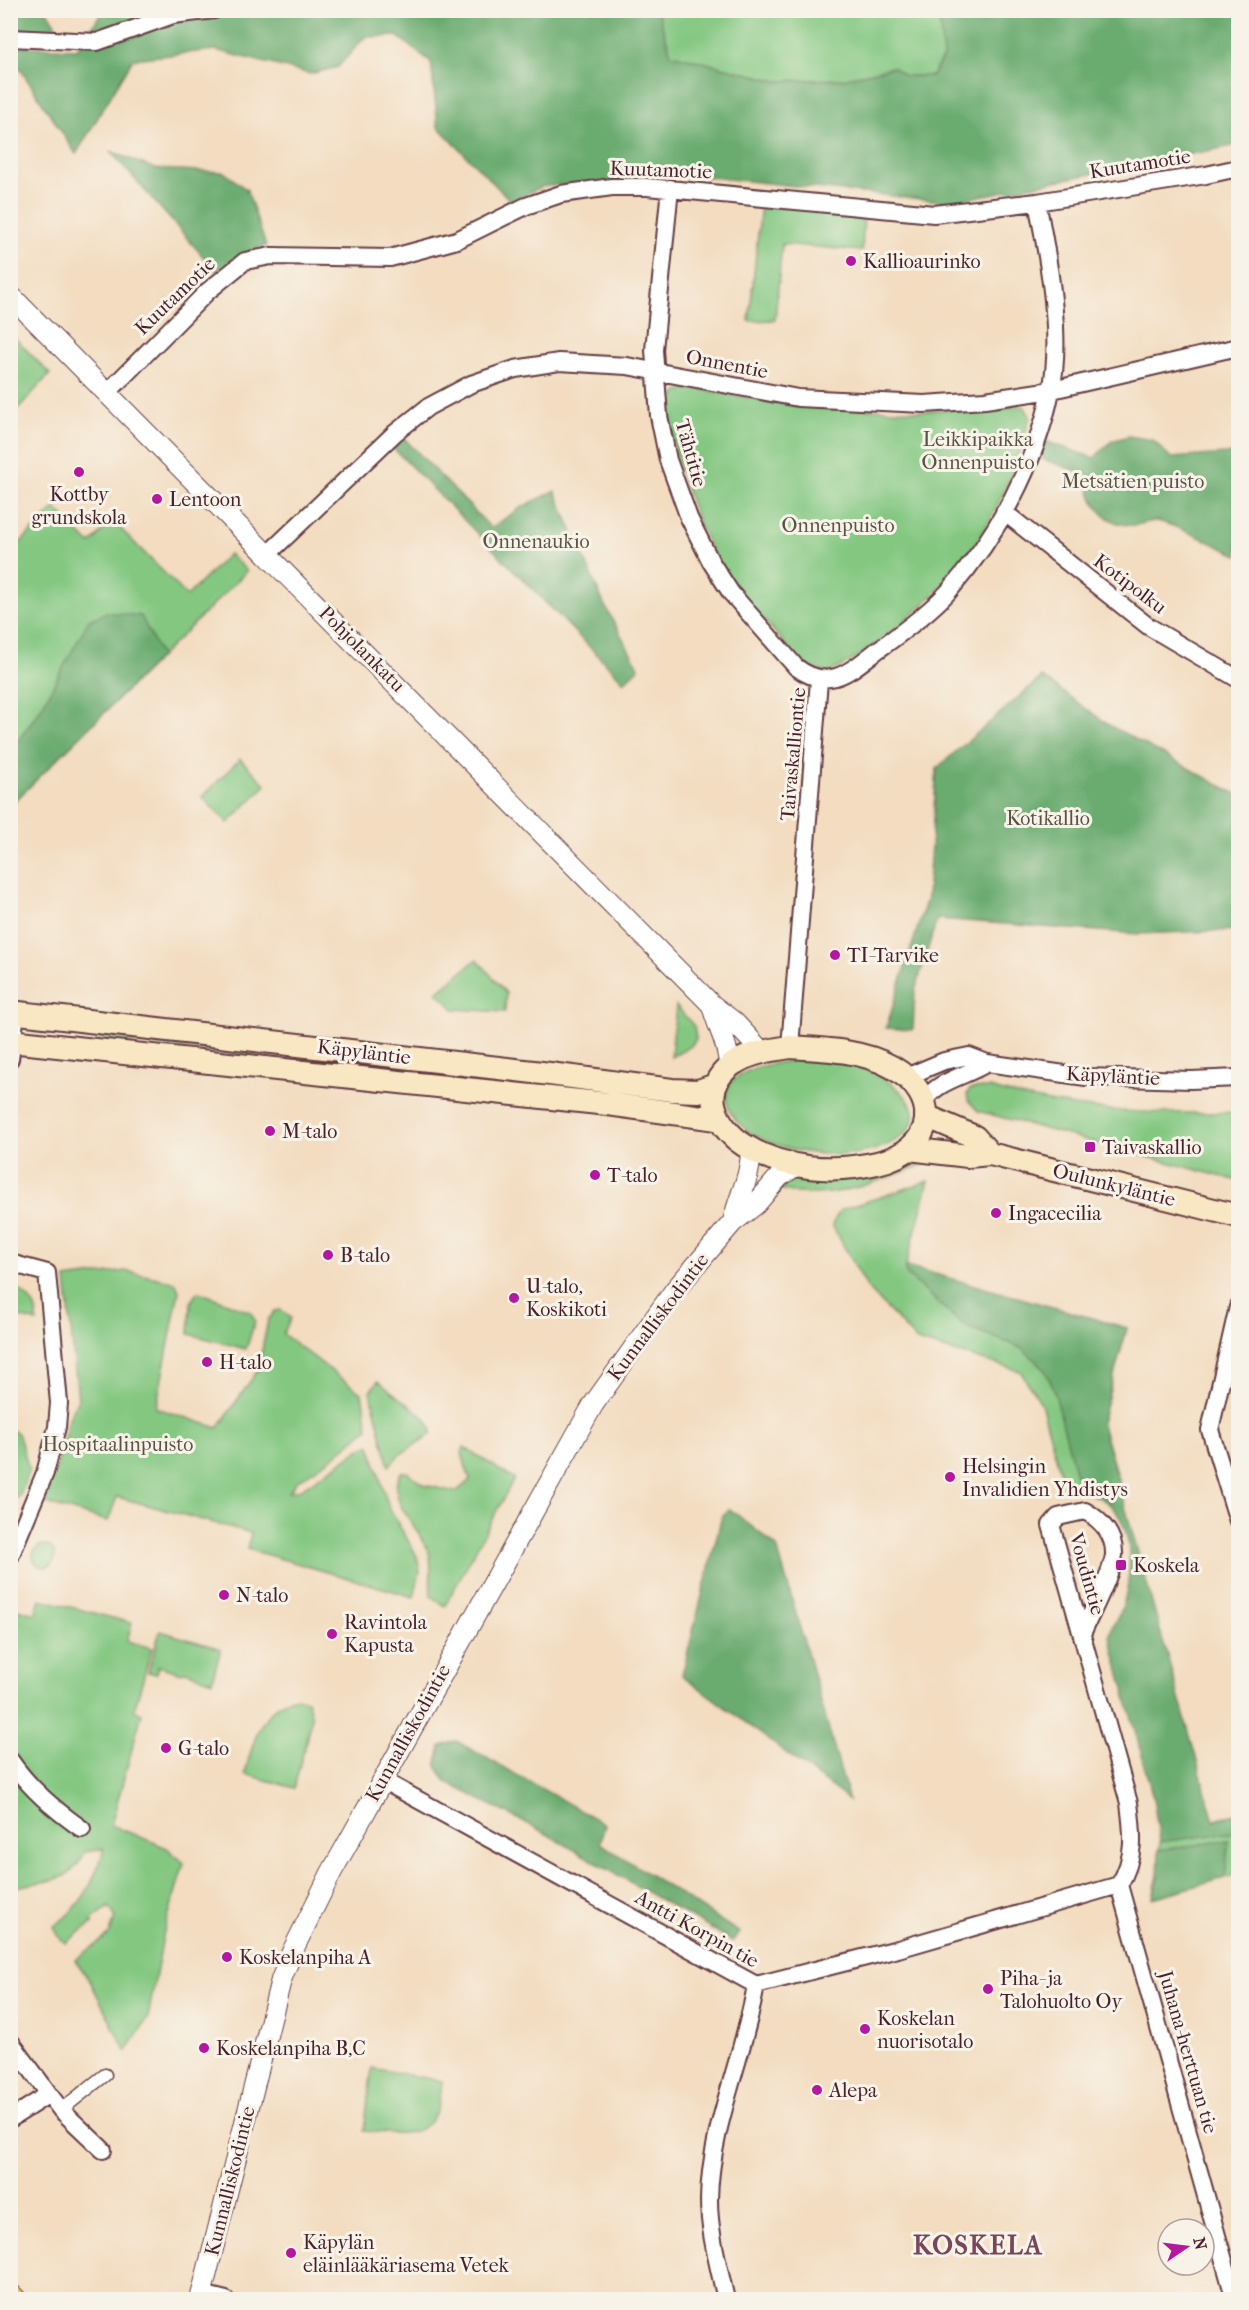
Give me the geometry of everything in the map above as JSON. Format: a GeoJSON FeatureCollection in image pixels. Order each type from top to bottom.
{"type":"FeatureCollection","features":[{"type":"Feature","properties":{"kind":"main road","name":"Käpyläntie"},"geometry":{"type":"LineString","coordinates":[[13,1012],[542,1072],[672,1090],[698,1091],[723,1076]]}},
{"type":"Feature","properties":{"kind":"main road","name":"Käpyläntie"},"geometry":{"type":"LineString","coordinates":[[11,1047],[608,1104],[717,1119]]}},
{"type":"Feature","properties":{"kind":"main road"},"geometry":{"type":"LineString","coordinates":[[790,1047],[865,1056],[891,1067],[906,1077],[925,1109],[923,1133],[909,1149],[887,1161],[866,1166],[829,1169],[796,1165],[751,1149],[731,1135],[717,1119],[714,1106],[723,1076],[762,1052],[790,1047]]}},
{"type":"Feature","properties":{"kind":"main road","name":"Oulunkyläntie"},"geometry":{"type":"LineString","coordinates":[[925,1109],[975,1137],[990,1154]]}},
{"type":"Feature","properties":{"kind":"main road","name":"Oulunkyläntie"},"geometry":{"type":"LineString","coordinates":[[909,1149],[968,1156],[990,1154],[1239,1216]]}},
{"type":"Feature","properties":{"kind":"street"},"geometry":{"type":"LineString","coordinates":[[10,38],[97,42],[173,15],[214,10]]}},
{"type":"Feature","properties":{"kind":"street","name":"Kuutamotie"},"geometry":{"type":"LineString","coordinates":[[108,392],[208,291],[245,261],[271,256],[390,258],[458,240],[526,206],[561,194],[612,187],[670,188],[934,214],[1036,202],[1239,168]]}},
{"type":"Feature","properties":{"kind":"street","name":"Tähtitie"},"geometry":{"type":"LineString","coordinates":[[670,188],[654,350],[658,416],[668,460],[689,518],[711,562],[731,593],[796,667],[808,676],[819,680]]}},
{"type":"Feature","properties":{"kind":"street","name":"Taivaskalliontie"},"geometry":{"type":"LineString","coordinates":[[790,1047],[819,680],[838,677],[856,667],[904,631],[948,592],[977,554],[1024,476],[1052,390],[1054,342],[1051,271],[1036,202]]}},
{"type":"Feature","properties":{"kind":"street","name":"Pohjolankatu"},"geometry":{"type":"LineString","coordinates":[[10,295],[712,1005],[735,1023],[762,1052]]}},
{"type":"Feature","properties":{"kind":"street","name":"Onnentie"},"geometry":{"type":"LineString","coordinates":[[268,554],[395,433],[428,407],[471,384],[515,369],[559,362],[627,366],[763,393],[875,403],[924,404],[985,400],[1052,390],[1239,347]]}},
{"type":"Feature","properties":{"kind":"street","name":"Kotipolku"},"geometry":{"type":"LineString","coordinates":[[1004,512],[1148,626],[1239,679]]}},
{"type":"Feature","properties":{"kind":"street","name":"Pohjolankatu"},"geometry":{"type":"LineString","coordinates":[[712,1005],[717,1025],[726,1043],[723,1076]]}},
{"type":"Feature","properties":{"kind":"street"},"geometry":{"type":"LineString","coordinates":[[11,1047],[13,1012]]}},
{"type":"Feature","properties":{"kind":"street","name":"Käpyläntie"},"geometry":{"type":"LineString","coordinates":[[906,1077],[969,1056],[987,1064],[1086,1077],[1191,1080],[1239,1078]]}},
{"type":"Feature","properties":{"kind":"street"},"geometry":{"type":"LineString","coordinates":[[925,1109],[939,1085],[972,1073],[987,1064]]}},
{"type":"Feature","properties":{"kind":"street","name":"Kunnalliskodintie"},"geometry":{"type":"LineString","coordinates":[[733,1221],[737,1201],[751,1172],[751,1149]]}},
{"type":"Feature","properties":{"kind":"street","name":"Kunnalliskodintie"},"geometry":{"type":"LineString","coordinates":[[201,2297],[281,1980],[315,1904],[382,1780],[593,1405],[674,1291],[733,1221],[756,1204],[779,1177],[796,1165]]}},
{"type":"Feature","properties":{"kind":"street"},"geometry":{"type":"LineString","coordinates":[[10,1263],[47,1273],[59,1403],[53,1451],[10,1557]]}},
{"type":"Feature","properties":{"kind":"street"},"geometry":{"type":"LineString","coordinates":[[1239,1307],[1210,1430],[1230,1473],[1239,1521]]}},
{"type":"Feature","properties":{"kind":"street","name":"Voudintie"},"geometry":{"type":"LineString","coordinates":[[1082,1634],[1114,1555],[1108,1530],[1098,1518],[1085,1511],[1058,1517],[1051,1526],[1129,1803],[1132,1845],[1129,1868],[1119,1885]]}},
{"type":"Feature","properties":{"kind":"street"},"geometry":{"type":"LineString","coordinates":[[10,1760],[23,1778],[48,1804],[82,1829]]}},
{"type":"Feature","properties":{"kind":"street","name":"Antti Korpin tie"},"geometry":{"type":"LineString","coordinates":[[382,1780],[756,1985],[898,1949],[1119,1885]]}},
{"type":"Feature","properties":{"kind":"street","name":"Juhana-herttuan tie"},"geometry":{"type":"LineString","coordinates":[[1119,1885],[1235,2300]]}},
{"type":"Feature","properties":{"kind":"street"},"geometry":{"type":"LineString","coordinates":[[726,2300],[713,2240],[709,2201],[717,2143],[756,1985]]}},
{"type":"Feature","properties":{"kind":"street"},"geometry":{"type":"LineString","coordinates":[[10,2041],[61,2110],[103,2150]]}},
{"type":"Feature","properties":{"kind":"street"},"geometry":{"type":"LineString","coordinates":[[61,2110],[105,2075]]}},
{"type":"Feature","properties":{"kind":"street"},"geometry":{"type":"LineString","coordinates":[[10,2119],[50,2094]]}},
{"type":"Feature","properties":{"kind":"street"},"geometry":{"type":"LineString","coordinates":[[201,2297],[226,2300]]}},
{"type":"Feature","properties":{"kind":"green space"},"geometry":{"type":"Polygon","coordinates":[[[657,10],[671,54],[777,81],[843,79],[893,67],[905,76],[932,76],[943,57],[939,11],[1238,11],[1238,145],[950,202],[700,176],[544,186],[511,201],[438,127],[431,62],[397,36],[365,37],[338,67],[310,74],[215,50],[133,59],[76,154],[11,55],[10,46],[77,49],[103,11],[657,10]]]}},
{"type":"Feature","properties":{"kind":"green space"},"geometry":{"type":"Polygon","coordinates":[[[10,11],[47,11],[61,34],[11,28],[10,11]]]}},
{"type":"Feature","properties":{"kind":"green space"},"geometry":{"type":"Polygon","coordinates":[[[657,11],[939,11],[943,57],[932,76],[905,76],[892,67],[843,79],[777,81],[671,54],[657,11]]]}},
{"type":"Feature","properties":{"kind":"green space"},"geometry":{"type":"Polygon","coordinates":[[[110,151],[155,169],[224,172],[247,190],[266,246],[238,256],[216,271],[110,151]]]}},
{"type":"Feature","properties":{"kind":"green space"},"geometry":{"type":"Polygon","coordinates":[[[761,205],[864,214],[862,251],[782,244],[775,320],[749,321],[761,205]]]}},
{"type":"Feature","properties":{"kind":"green space"},"geometry":{"type":"Polygon","coordinates":[[[11,334],[50,374],[10,416],[11,334]]]}},
{"type":"Feature","properties":{"kind":"green space","name":"Onnenpuisto"},"geometry":{"type":"Polygon","coordinates":[[[688,387],[797,406],[923,411],[1024,406],[1030,416],[1009,481],[979,538],[961,564],[916,611],[860,656],[827,673],[808,666],[796,656],[737,590],[707,541],[683,479],[667,414],[673,397],[688,387]]]}},
{"type":"Feature","properties":{"kind":"green space","name":"Onnenaukio"},"geometry":{"type":"Polygon","coordinates":[[[400,434],[491,528],[522,507],[555,491],[604,604],[639,668],[624,682],[389,444],[400,434]]]}},
{"type":"Feature","properties":{"kind":"green space","name":"Metsätien puisto"},"geometry":{"type":"Polygon","coordinates":[[[1128,436],[1153,440],[1171,458],[1238,453],[1238,555],[1157,521],[1135,525],[1115,522],[1100,511],[1095,503],[1088,475],[1039,458],[1045,441],[1094,458],[1112,441],[1128,436]]]}},
{"type":"Feature","properties":{"kind":"green space"},"geometry":{"type":"Polygon","coordinates":[[[55,508],[90,544],[113,521],[187,596],[229,554],[247,571],[11,805],[11,552],[55,508]]]}},
{"type":"Feature","properties":{"kind":"green space"},"geometry":{"type":"Polygon","coordinates":[[[107,612],[141,616],[161,656],[11,805],[11,751],[41,708],[89,620],[107,612]]]}},
{"type":"Feature","properties":{"kind":"green space","name":"Kotikallio"},"geometry":{"type":"Polygon","coordinates":[[[1042,677],[1109,725],[1238,795],[1238,930],[1138,934],[937,919],[915,991],[913,1030],[886,1028],[927,898],[937,768],[1042,677]]]}},
{"type":"Feature","properties":{"kind":"green space"},"geometry":{"type":"Polygon","coordinates":[[[240,759],[266,785],[228,823],[202,797],[240,759]]]}},
{"type":"Feature","properties":{"kind":"green space"},"geometry":{"type":"Polygon","coordinates":[[[477,959],[506,993],[505,1012],[454,1009],[437,992],[477,959]]]}},
{"type":"Feature","properties":{"kind":"green space"},"geometry":{"type":"Polygon","coordinates":[[[676,1006],[694,1026],[696,1039],[691,1046],[671,1057],[676,1006]]]}},
{"type":"Feature","properties":{"kind":"green space"},"geometry":{"type":"Polygon","coordinates":[[[35,1024],[271,1053],[272,1055],[268,1058],[34,1032],[35,1024]]]}},
{"type":"Feature","properties":{"kind":"green space"},"geometry":{"type":"Polygon","coordinates":[[[293,1054],[672,1098],[671,1105],[291,1060],[293,1054]]]}},
{"type":"Feature","properties":{"kind":"green space"},"geometry":{"type":"Polygon","coordinates":[[[796,1060],[822,1060],[848,1064],[886,1080],[897,1088],[912,1108],[913,1118],[909,1129],[898,1139],[883,1147],[847,1154],[827,1154],[789,1148],[752,1134],[739,1124],[728,1107],[726,1094],[730,1084],[737,1077],[761,1066],[796,1060]]]}},
{"type":"Feature","properties":{"kind":"green space"},"geometry":{"type":"Polygon","coordinates":[[[989,1088],[1051,1102],[1113,1110],[1175,1113],[1238,1112],[1238,1181],[978,1111],[968,1100],[967,1094],[970,1089],[989,1088]]]}},
{"type":"Feature","properties":{"kind":"green space"},"geometry":{"type":"Polygon","coordinates":[[[907,1159],[939,1159],[879,1181],[839,1192],[798,1193],[777,1188],[790,1176],[907,1159]]]}},
{"type":"Feature","properties":{"kind":"green space"},"geometry":{"type":"Polygon","coordinates":[[[929,1181],[906,1266],[1127,1328],[1101,1422],[1123,1496],[1118,1511],[1106,1501],[1093,1495],[1065,1490],[1041,1403],[1020,1371],[917,1341],[867,1287],[832,1225],[840,1210],[929,1181]]]}},
{"type":"Feature","properties":{"kind":"green space"},"geometry":{"type":"Polygon","coordinates":[[[906,1266],[1127,1328],[1101,1422],[1214,1821],[1238,1813],[1238,1834],[1227,1833],[1160,1842],[1153,1798],[1110,1637],[1111,1629],[1122,1608],[1129,1573],[1127,1536],[1121,1520],[1112,1507],[1098,1497],[1080,1491],[1053,1386],[1044,1369],[1022,1348],[964,1326],[906,1274],[906,1266]]]}},
{"type":"Feature","properties":{"kind":"green space","name":"Hospitaalinpuisto"},"geometry":{"type":"Polygon","coordinates":[[[126,1271],[175,1282],[179,1291],[156,1408],[218,1428],[258,1370],[268,1320],[275,1311],[281,1310],[291,1318],[283,1334],[362,1394],[368,1428],[332,1458],[296,1482],[289,1492],[301,1489],[370,1445],[389,1508],[417,1556],[420,1572],[414,1597],[247,1549],[251,1533],[121,1498],[117,1497],[108,1521],[44,1503],[64,1445],[67,1423],[78,1399],[66,1279],[126,1271]]]}},
{"type":"Feature","properties":{"kind":"green space"},"geometry":{"type":"Polygon","coordinates":[[[10,1283],[33,1304],[37,1322],[11,1315],[10,1283]]]}},
{"type":"Feature","properties":{"kind":"green space"},"geometry":{"type":"Polygon","coordinates":[[[199,1292],[251,1312],[255,1321],[246,1349],[189,1334],[191,1303],[196,1293],[199,1292]]]}},
{"type":"Feature","properties":{"kind":"green space"},"geometry":{"type":"Polygon","coordinates":[[[378,1381],[424,1417],[432,1429],[431,1434],[399,1455],[389,1466],[370,1391],[378,1381]]]}},
{"type":"Feature","properties":{"kind":"green space"},"geometry":{"type":"Polygon","coordinates":[[[11,1430],[18,1433],[29,1469],[20,1496],[11,1501],[11,1430]]]}},
{"type":"Feature","properties":{"kind":"green space"},"geometry":{"type":"Polygon","coordinates":[[[464,1447],[514,1479],[445,1606],[431,1596],[429,1553],[400,1504],[397,1483],[401,1472],[407,1472],[424,1485],[456,1492],[470,1480],[462,1454],[464,1447]]]}},
{"type":"Feature","properties":{"kind":"green space"},"geometry":{"type":"Polygon","coordinates":[[[730,1509],[777,1547],[849,1800],[682,1675],[722,1516],[730,1509]]]}},
{"type":"Feature","properties":{"kind":"green space"},"geometry":{"type":"Polygon","coordinates":[[[40,1545],[48,1545],[55,1552],[55,1560],[48,1567],[40,1567],[33,1560],[33,1552],[40,1545]]]}},
{"type":"Feature","properties":{"kind":"green space"},"geometry":{"type":"Polygon","coordinates":[[[40,1599],[132,1623],[127,1641],[152,1648],[134,1710],[142,1713],[111,1825],[167,1848],[184,1863],[164,1931],[148,2018],[126,2052],[89,1979],[75,1960],[110,1934],[115,1916],[109,1907],[91,1920],[93,1923],[65,1943],[54,1926],[80,1902],[96,1872],[104,1849],[85,1852],[71,1872],[63,1877],[11,1889],[10,1607],[35,1614],[40,1599]]]}},
{"type":"Feature","properties":{"kind":"green space"},"geometry":{"type":"Polygon","coordinates":[[[160,1631],[221,1649],[212,1681],[186,1671],[182,1673],[158,1666],[156,1674],[148,1672],[160,1631]]]}},
{"type":"Feature","properties":{"kind":"green space"},"geometry":{"type":"Polygon","coordinates":[[[298,1697],[307,1700],[312,1717],[294,1788],[245,1774],[255,1738],[267,1716],[276,1707],[298,1697]]]}},
{"type":"Feature","properties":{"kind":"green space"},"geometry":{"type":"Polygon","coordinates":[[[456,1741],[605,1824],[600,1843],[740,1933],[732,1941],[545,1833],[446,1782],[436,1766],[441,1746],[456,1741]]]}},
{"type":"Feature","properties":{"kind":"green space"},"geometry":{"type":"Polygon","coordinates":[[[1238,1813],[1238,1874],[1153,1898],[1160,1864],[1160,1837],[1238,1813]]]}},
{"type":"Feature","properties":{"kind":"green space"},"geometry":{"type":"Polygon","coordinates":[[[1229,1840],[1225,1878],[1153,1898],[1158,1879],[1159,1850],[1229,1840]]]}},
{"type":"Feature","properties":{"kind":"green space"},"geometry":{"type":"Polygon","coordinates":[[[372,2068],[442,2081],[435,2114],[428,2124],[419,2130],[408,2132],[364,2131],[372,2068]]]}},
{"type":"Feature","properties":{"kind":"place","name":"Kallioaurinko"},"geometry":{"type":"Point","coordinates":[851,261]}},
{"type":"Feature","properties":{"kind":"place","name":"Kottby grundskola"},"geometry":{"type":"Point","coordinates":[79,472]}},
{"type":"Feature","properties":{"kind":"place","name":"Lentoon"},"geometry":{"type":"Point","coordinates":[157,499]}},
{"type":"Feature","properties":{"kind":"place","name":"TI-Tarvike"},"geometry":{"type":"Point","coordinates":[835,955]}},
{"type":"Feature","properties":{"kind":"place","name":"M-talo"},"geometry":{"type":"Point","coordinates":[270,1131]}},
{"type":"Feature","properties":{"kind":"place","name":"Taivaskallio"},"geometry":{"type":"Point","coordinates":[1090,1147]}},
{"type":"Feature","properties":{"kind":"place","name":"T-talo"},"geometry":{"type":"Point","coordinates":[595,1175]}},
{"type":"Feature","properties":{"kind":"place","name":"Ingacecilia"},"geometry":{"type":"Point","coordinates":[996,1213]}},
{"type":"Feature","properties":{"kind":"place","name":"B-talo"},"geometry":{"type":"Point","coordinates":[328,1255]}},
{"type":"Feature","properties":{"kind":"place","name":"U-talo, Koskikoti"},"geometry":{"type":"Point","coordinates":[514,1298]}},
{"type":"Feature","properties":{"kind":"place","name":"H-talo"},"geometry":{"type":"Point","coordinates":[207,1362]}},
{"type":"Feature","properties":{"kind":"place","name":"Helsingin Invalidien Yhdistys"},"geometry":{"type":"Point","coordinates":[950,1477]}},
{"type":"Feature","properties":{"kind":"place","name":"Koskela"},"geometry":{"type":"Point","coordinates":[1121,1565]}},
{"type":"Feature","properties":{"kind":"place","name":"N-talo"},"geometry":{"type":"Point","coordinates":[224,1595]}},
{"type":"Feature","properties":{"kind":"place","name":"Ravintola Kapusta"},"geometry":{"type":"Point","coordinates":[332,1634]}},
{"type":"Feature","properties":{"kind":"place","name":"G-talo"},"geometry":{"type":"Point","coordinates":[166,1748]}},
{"type":"Feature","properties":{"kind":"place","name":"Koskelanpiha A"},"geometry":{"type":"Point","coordinates":[227,1957]}},
{"type":"Feature","properties":{"kind":"place","name":"Piha- ja Talohuolto Oy"},"geometry":{"type":"Point","coordinates":[988,1989]}},
{"type":"Feature","properties":{"kind":"place","name":"Koskelan nuorisotalo"},"geometry":{"type":"Point","coordinates":[865,2029]}},
{"type":"Feature","properties":{"kind":"place","name":"Koskelanpiha B,C"},"geometry":{"type":"Point","coordinates":[204,2048]}},
{"type":"Feature","properties":{"kind":"place","name":"Alepa"},"geometry":{"type":"Point","coordinates":[817,2090]}},
{"type":"Feature","properties":{"kind":"place","name":"Käpylän eläinlääkäriasema Vetek"},"geometry":{"type":"Point","coordinates":[291,2253]}},
{"type":"Feature","properties":{"kind":"district","name":"KOSKELA"},"geometry":{"type":"Point","coordinates":[978,2245]}},
{"type":"Feature","properties":{"kind":"park label","name":"Leikkipaikka Onnenpuisto"},"geometry":{"type":"Point","coordinates":[978,450]}}]}
